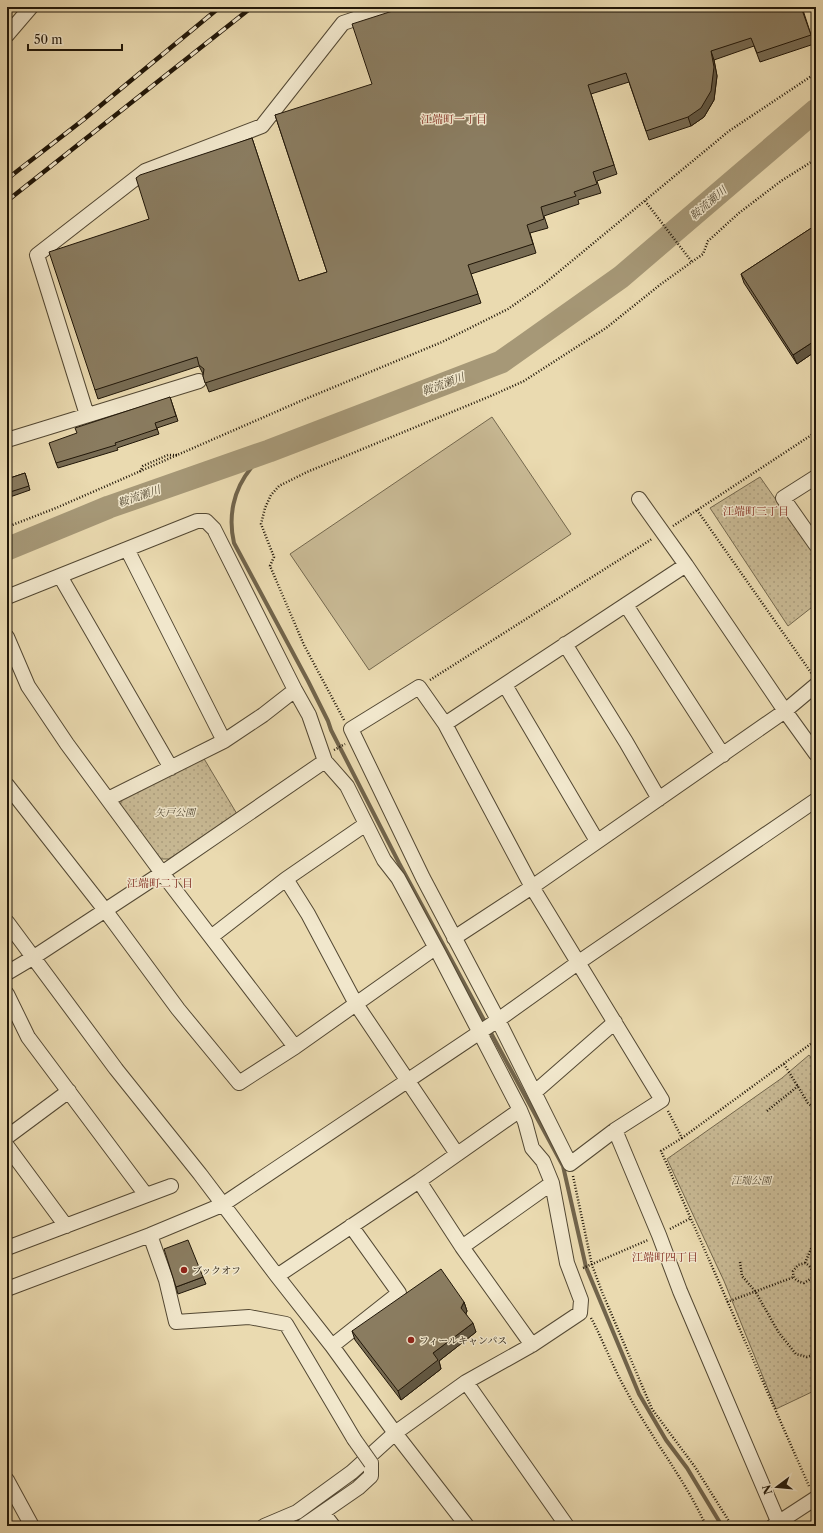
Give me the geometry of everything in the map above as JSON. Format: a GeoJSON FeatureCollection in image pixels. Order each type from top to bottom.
{"type":"FeatureCollection","features":[{"type":"Feature","properties":{"kind":"street"},"geometry":{"type":"LineString","coordinates":[[7,36],[31,7]]}},
{"type":"Feature","properties":{"kind":"street"},"geometry":{"type":"LineString","coordinates":[[87,415],[37,255],[145,171],[262,126],[343,23],[391,7]]}},
{"type":"Feature","properties":{"kind":"street"},"geometry":{"type":"LineString","coordinates":[[7,440],[198,381]]}},
{"type":"Feature","properties":{"kind":"street"},"geometry":{"type":"LineString","coordinates":[[816,477],[783,498],[816,545]]}},
{"type":"Feature","properties":{"kind":"street"},"geometry":{"type":"LineString","coordinates":[[640,500],[816,754]]}},
{"type":"Feature","properties":{"kind":"street"},"geometry":{"type":"LineString","coordinates":[[7,597],[197,520],[206,521],[214,528],[309,715],[328,757],[347,786],[384,860],[398,878],[480,1032],[520,1110],[532,1148],[543,1161],[552,1183],[567,1263],[581,1300],[580,1313],[532,1345],[466,1382],[395,1433],[352,1472],[297,1512],[264,1526]]}},
{"type":"Feature","properties":{"kind":"street"},"geometry":{"type":"LineString","coordinates":[[127,549],[224,741]]}},
{"type":"Feature","properties":{"kind":"street"},"geometry":{"type":"LineString","coordinates":[[445,724],[686,565]]}},
{"type":"Feature","properties":{"kind":"street"},"geometry":{"type":"LineString","coordinates":[[60,576],[171,768]]}},
{"type":"Feature","properties":{"kind":"street"},"geometry":{"type":"LineString","coordinates":[[626,605],[723,755]]}},
{"type":"Feature","properties":{"kind":"street"},"geometry":{"type":"LineString","coordinates":[[7,637],[28,686],[67,744],[162,873],[295,1047]]}},
{"type":"Feature","properties":{"kind":"street"},"geometry":{"type":"LineString","coordinates":[[566,644],[659,799]]}},
{"type":"Feature","properties":{"kind":"street"},"geometry":{"type":"LineString","coordinates":[[505,685],[597,841]]}},
{"type":"Feature","properties":{"kind":"street"},"geometry":{"type":"LineString","coordinates":[[454,938],[532,887],[723,755],[785,711],[816,685]]}},
{"type":"Feature","properties":{"kind":"street"},"geometry":{"type":"LineString","coordinates":[[419,687],[445,724],[532,887],[662,1100],[615,1130],[570,1164],[535,1092],[454,938],[351,729],[419,687]]}},
{"type":"Feature","properties":{"kind":"street"},"geometry":{"type":"LineString","coordinates":[[108,799],[224,741],[263,715],[295,690]]}},
{"type":"Feature","properties":{"kind":"street"},"geometry":{"type":"LineString","coordinates":[[7,973],[162,873],[328,757]]}},
{"type":"Feature","properties":{"kind":"street"},"geometry":{"type":"LineString","coordinates":[[7,785],[105,910],[178,1009],[238,1083],[295,1047],[436,948]]}},
{"type":"Feature","properties":{"kind":"street"},"geometry":{"type":"LineString","coordinates":[[7,1289],[150,1236],[222,1205],[480,1032],[579,962],[816,800]]}},
{"type":"Feature","properties":{"kind":"street"},"geometry":{"type":"LineString","coordinates":[[211,938],[286,879],[366,824]]}},
{"type":"Feature","properties":{"kind":"street"},"geometry":{"type":"LineString","coordinates":[[286,879],[308,914],[356,1004],[457,1154]]}},
{"type":"Feature","properties":{"kind":"street"},"geometry":{"type":"LineString","coordinates":[[7,922],[116,1069],[200,1174],[222,1205],[332,1346],[395,1433],[467,1526]]}},
{"type":"Feature","properties":{"kind":"street"},"geometry":{"type":"LineString","coordinates":[[7,994],[28,1037],[146,1195],[171,1186],[7,1248]]}},
{"type":"Feature","properties":{"kind":"street"},"geometry":{"type":"LineString","coordinates":[[535,1092],[615,1022]]}},
{"type":"Feature","properties":{"kind":"street"},"geometry":{"type":"LineString","coordinates":[[7,1137],[69,1091]]}},
{"type":"Feature","properties":{"kind":"street"},"geometry":{"type":"LineString","coordinates":[[277,1276],[419,1181],[520,1110]]}},
{"type":"Feature","properties":{"kind":"street"},"geometry":{"type":"LineString","coordinates":[[615,1130],[777,1525],[813,1492]]}},
{"type":"Feature","properties":{"kind":"street"},"geometry":{"type":"LineString","coordinates":[[7,1146],[66,1226]]}},
{"type":"Feature","properties":{"kind":"street"},"geometry":{"type":"LineString","coordinates":[[419,1181],[462,1247],[532,1345]]}},
{"type":"Feature","properties":{"kind":"street"},"geometry":{"type":"LineString","coordinates":[[462,1247],[552,1183]]}},
{"type":"Feature","properties":{"kind":"street"},"geometry":{"type":"LineString","coordinates":[[332,1346],[399,1293],[350,1226]]}},
{"type":"Feature","properties":{"kind":"street"},"geometry":{"type":"LineString","coordinates":[[150,1236],[166,1280],[176,1322],[249,1317],[286,1324],[354,1439],[371,1463],[371,1476],[358,1488],[303,1526]]}},
{"type":"Feature","properties":{"kind":"street"},"geometry":{"type":"LineString","coordinates":[[466,1382],[567,1526]]}},
{"type":"Feature","properties":{"kind":"street"},"geometry":{"type":"LineString","coordinates":[[7,1480],[32,1526]]}},
{"type":"Feature","properties":{"kind":"street"},"geometry":{"type":"LineString","coordinates":[[323,1513],[333,1526]]}},
{"type":"Feature","properties":{"kind":"path"},"geometry":{"type":"LineString","coordinates":[[7,527],[181,455],[304,400],[442,342],[508,309],[544,284],[729,131],[816,73]]}},
{"type":"Feature","properties":{"kind":"path"},"geometry":{"type":"LineString","coordinates":[[351,729],[340,714],[304,645],[270,566],[274,557],[261,524],[265,508],[280,486],[307,472],[524,381],[606,328],[660,284],[703,254],[708,241],[739,213],[781,181],[816,158]]}},
{"type":"Feature","properties":{"kind":"path"},"geometry":{"type":"LineString","coordinates":[[645,201],[692,262]]}},
{"type":"Feature","properties":{"kind":"path"},"geometry":{"type":"LineString","coordinates":[[419,687],[663,532],[816,432]]}},
{"type":"Feature","properties":{"kind":"path"},"geometry":{"type":"LineString","coordinates":[[697,510],[816,679]]}},
{"type":"Feature","properties":{"kind":"path"},"geometry":{"type":"LineString","coordinates":[[328,757],[346,743]]}},
{"type":"Feature","properties":{"kind":"path"},"geometry":{"type":"LineString","coordinates":[[813,1492],[661,1151],[682,1138],[816,1040]]}},
{"type":"Feature","properties":{"kind":"path"},"geometry":{"type":"LineString","coordinates":[[784,1064],[808,1103],[816,1110]]}},
{"type":"Feature","properties":{"kind":"path"},"geometry":{"type":"LineString","coordinates":[[767,1111],[798,1086]]}},
{"type":"Feature","properties":{"kind":"path"},"geometry":{"type":"LineString","coordinates":[[662,1100],[682,1138]]}},
{"type":"Feature","properties":{"kind":"path"},"geometry":{"type":"LineString","coordinates":[[570,1164],[592,1265],[652,1409],[695,1467],[732,1526]]}},
{"type":"Feature","properties":{"kind":"path"},"geometry":{"type":"LineString","coordinates":[[812,1278],[804,1283],[794,1278],[793,1273],[794,1268],[805,1263],[816,1237]]}},
{"type":"Feature","properties":{"kind":"path"},"geometry":{"type":"LineString","coordinates":[[592,1265],[628,1249]]}},
{"type":"Feature","properties":{"kind":"path"},"geometry":{"type":"LineString","coordinates":[[810,1252],[816,1251]]}},
{"type":"Feature","properties":{"kind":"path"},"geometry":{"type":"LineString","coordinates":[[740,1262],[742,1276],[755,1291],[779,1333],[796,1354],[807,1357],[816,1354]]}},
{"type":"Feature","properties":{"kind":"path"},"geometry":{"type":"LineString","coordinates":[[805,1263],[811,1267],[813,1275],[812,1278],[816,1283]]}},
{"type":"Feature","properties":{"kind":"path"},"geometry":{"type":"LineString","coordinates":[[727,1302],[794,1278]]}},
{"type":"Feature","properties":{"kind":"path"},"geometry":{"type":"LineString","coordinates":[[581,1300],[600,1335],[626,1392],[653,1437],[678,1474],[706,1526]]}},
{"type":"Feature","properties":{"kind":"green space"},"geometry":{"type":"Polygon","coordinates":[[[492,417],[571,534],[369,670],[290,554],[492,417]]]}},
{"type":"Feature","properties":{"kind":"green space"},"geometry":{"type":"Polygon","coordinates":[[[760,477],[816,557],[816,604],[788,626],[710,508],[760,477]]]}},
{"type":"Feature","properties":{"kind":"green space","name":"矢戸公園"},"geometry":{"type":"Polygon","coordinates":[[[203,757],[237,814],[169,859],[161,859],[120,807],[122,797],[203,757]]]}},
{"type":"Feature","properties":{"kind":"green space","name":"江端公園"},"geometry":{"type":"Polygon","coordinates":[[[809,1055],[816,1064],[816,1390],[776,1409],[724,1281],[667,1159],[782,1078],[809,1055]]]}},
{"type":"Feature","properties":{"kind":"building"},"geometry":{"type":"Polygon","coordinates":[[[405,7],[801,7],[811,35],[757,53],[751,38],[711,51],[714,67],[711,91],[701,108],[688,117],[646,131],[626,73],[588,85],[614,165],[593,172],[597,184],[574,192],[576,196],[541,207],[544,219],[527,225],[533,244],[468,265],[478,294],[205,383],[203,376],[204,369],[199,365],[197,357],[95,390],[49,252],[149,219],[136,178],[140,175],[252,138],[299,281],[327,272],[275,115],[372,84],[352,24],[405,7]]]}},
{"type":"Feature","properties":{"kind":"building"},"geometry":{"type":"Polygon","coordinates":[[[816,225],[816,340],[793,355],[741,274],[816,225]]]}},
{"type":"Feature","properties":{"kind":"building"},"geometry":{"type":"Polygon","coordinates":[[[170,397],[176,416],[155,423],[157,429],[115,443],[116,445],[56,463],[49,443],[77,433],[75,428],[170,397]]]}},
{"type":"Feature","properties":{"kind":"building"},"geometry":{"type":"Polygon","coordinates":[[[25,473],[29,486],[7,493],[7,479],[25,473]]]}},
{"type":"Feature","properties":{"kind":"building","name":"ブックオフ"},"geometry":{"type":"Polygon","coordinates":[[[188,1240],[203,1277],[176,1287],[164,1249],[188,1240]]]}},
{"type":"Feature","properties":{"kind":"building","name":"フィールキャンパス"},"geometry":{"type":"Polygon","coordinates":[[[441,1269],[464,1302],[461,1308],[473,1323],[433,1353],[438,1360],[398,1391],[352,1331],[441,1269]]]}},
{"type":"Feature","properties":{"kind":"waterway","name":"鞍流瀬川"},"geometry":{"type":"LineString","coordinates":[[7,549],[109,507],[269,451],[501,362],[621,277],[816,110]]}},
{"type":"Feature","properties":{"kind":"waterway"},"geometry":{"type":"LineString","coordinates":[[269,451],[251,468],[245,476],[236,495],[232,514],[232,533],[234,543],[308,681],[331,730],[399,863],[563,1166],[586,1267],[639,1394],[666,1440],[687,1468],[722,1526]]}},
{"type":"Feature","properties":{"kind":"railway"},"geometry":{"type":"LineString","coordinates":[[7,179],[83,120],[220,7]]}},
{"type":"Feature","properties":{"kind":"railway"},"geometry":{"type":"LineString","coordinates":[[7,201],[252,7]]}},
{"type":"Feature","properties":{"kind":"place","name":"ブックオフ"},"geometry":{"type":"Point","coordinates":[184,1270]}},
{"type":"Feature","properties":{"kind":"place","name":"フィールキャンパス"},"geometry":{"type":"Point","coordinates":[411,1340]}},
{"type":"Feature","properties":{"kind":"district","name":"江端町一丁目"},"geometry":{"type":"Point","coordinates":[454,119]}},
{"type":"Feature","properties":{"kind":"district","name":"江端町三丁目"},"geometry":{"type":"Point","coordinates":[756,511]}},
{"type":"Feature","properties":{"kind":"district","name":"江端町二丁目"},"geometry":{"type":"Point","coordinates":[160,883]}},
{"type":"Feature","properties":{"kind":"district","name":"江端町四丁目"},"geometry":{"type":"Point","coordinates":[665,1257]}}]}
